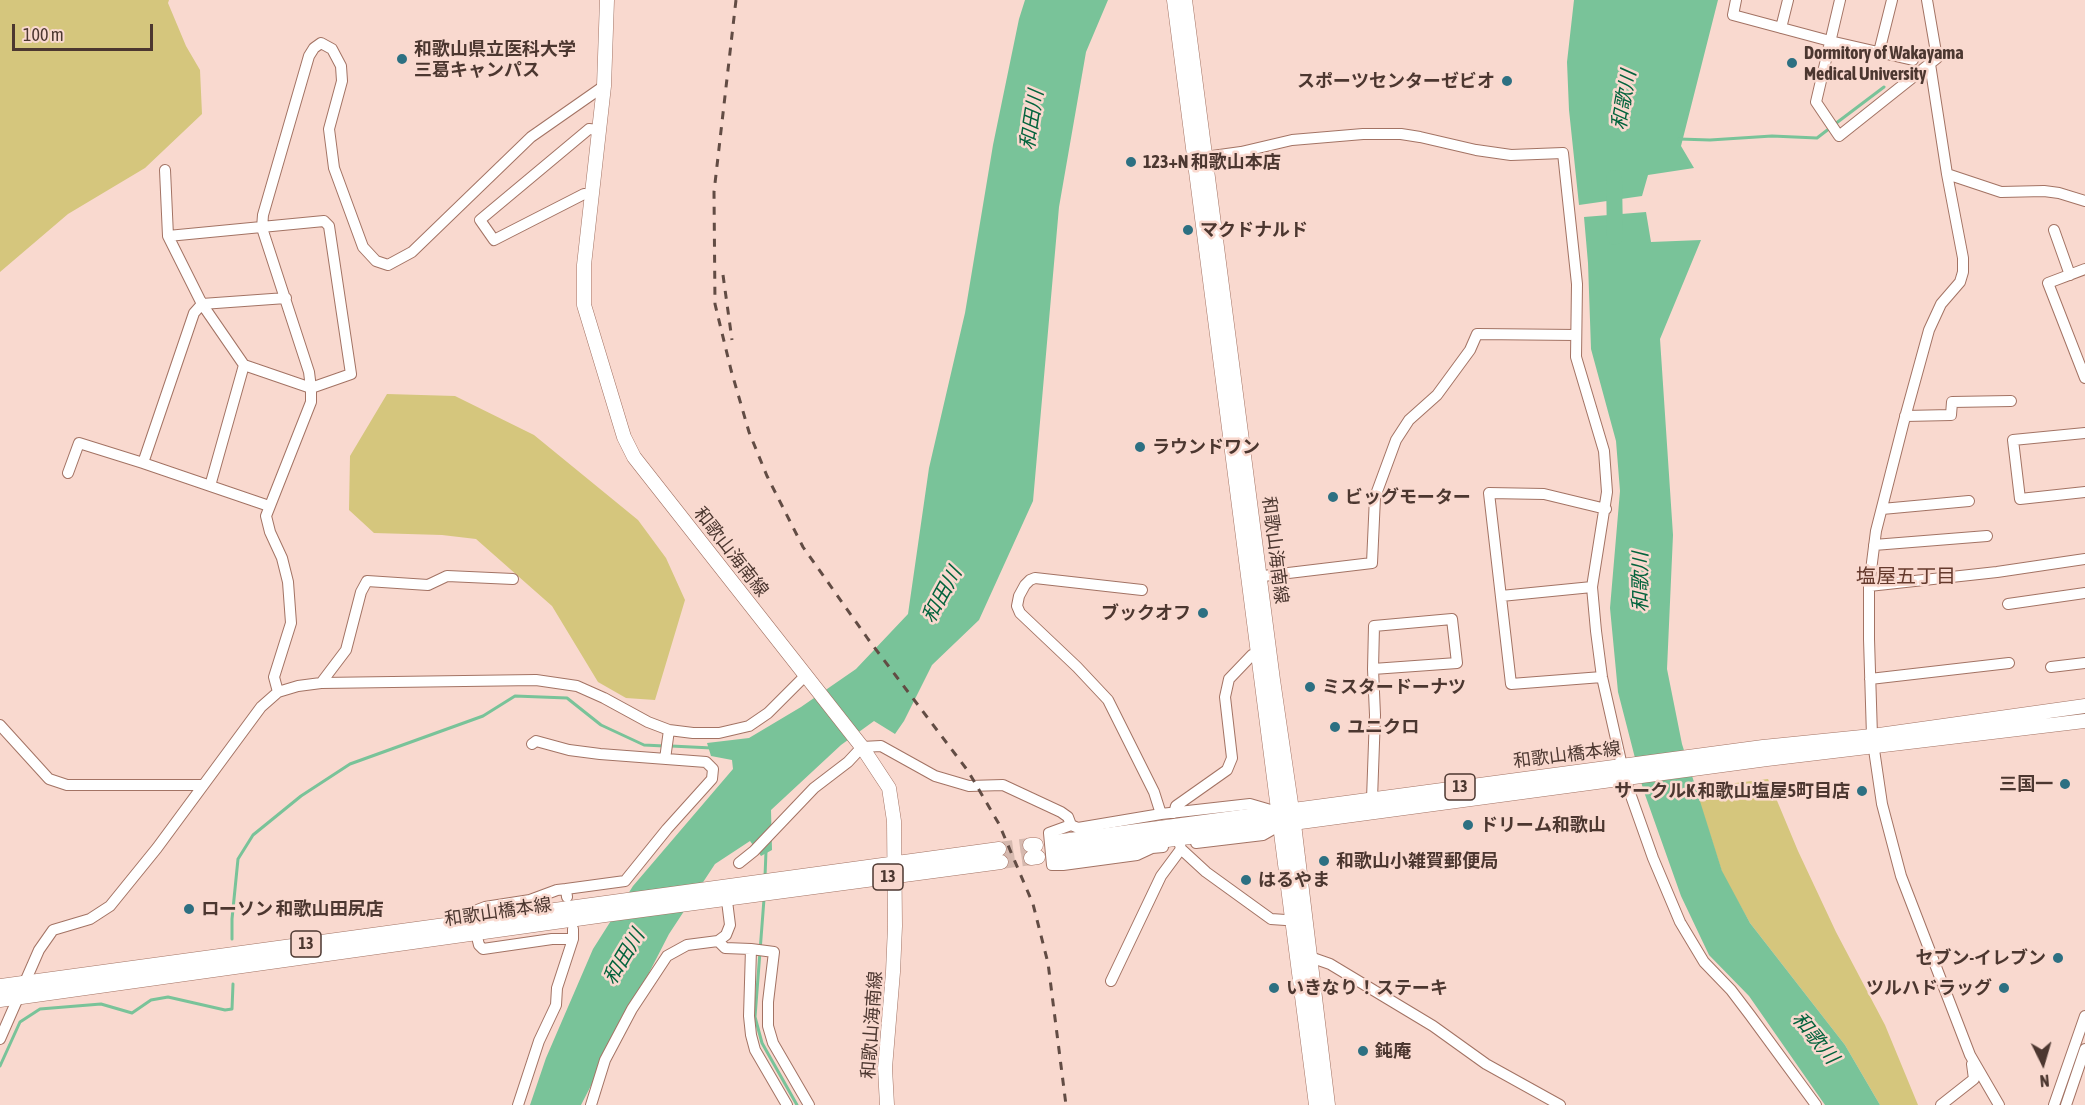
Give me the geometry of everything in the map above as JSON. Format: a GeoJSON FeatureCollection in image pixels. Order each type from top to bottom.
{"type":"FeatureCollection","features":[{"type":"Feature","properties":{"kind":"main road","name":"和歌山海南線"},"geometry":{"type":"LineString","coordinates":[[608,0],[604,86],[584,265],[584,305],[624,438],[634,457],[860,745],[889,788],[894,821],[894,870],[893,972],[885,1068],[887,1105]]}},
{"type":"Feature","properties":{"kind":"main road","name":"和歌山海南線"},"geometry":{"type":"LineString","coordinates":[[1174,0],[1200,158],[1286,818],[1302,921],[1303,958],[1316,1105]]}},
{"type":"Feature","properties":{"kind":"main road","name":"和歌山海南線"},"geometry":{"type":"LineString","coordinates":[[1185,0],[1200,158]]}},
{"type":"Feature","properties":{"kind":"main road","name":"和歌山橋本線"},"geometry":{"type":"LineString","coordinates":[[1873,742],[2085,706]]}},
{"type":"Feature","properties":{"kind":"main road","name":"和歌山橋本線"},"geometry":{"type":"LineString","coordinates":[[1055,848],[1765,753],[2085,721]]}},
{"type":"Feature","properties":{"kind":"main road","name":"和歌山橋本線"},"geometry":{"type":"LineString","coordinates":[[1286,818],[1372,799],[1627,772]]}},
{"type":"Feature","properties":{"kind":"main road","name":"和歌山橋本線"},"geometry":{"type":"LineString","coordinates":[[0,1000],[475,927],[612,902],[755,889],[1000,856]]}},
{"type":"Feature","properties":{"kind":"main road","name":"和歌山橋本線"},"geometry":{"type":"LineString","coordinates":[[0,986],[475,927],[605,915],[711,901],[725,891]]}},
{"type":"Feature","properties":{"kind":"main road","name":"和歌山海南線"},"geometry":{"type":"LineString","coordinates":[[1303,958],[1328,1105]]}},
{"type":"Feature","properties":{"kind":"street"},"geometry":{"type":"LineString","coordinates":[[1736,0],[1733,15],[1912,60]]}},
{"type":"Feature","properties":{"kind":"street"},"geometry":{"type":"LineString","coordinates":[[1781,28],[1788,0]]}},
{"type":"Feature","properties":{"kind":"street"},"geometry":{"type":"LineString","coordinates":[[1840,0],[1816,102],[1839,136],[1937,58],[1926,0]]}},
{"type":"Feature","properties":{"kind":"street"},"geometry":{"type":"LineString","coordinates":[[1879,52],[1892,0]]}},
{"type":"Feature","properties":{"kind":"street"},"geometry":{"type":"LineString","coordinates":[[278,692],[274,677],[291,623],[288,582],[282,558],[270,532],[266,516],[311,402],[312,388],[286,298],[262,228],[263,215],[309,56],[321,43],[332,49],[341,66],[342,81],[329,129],[334,168],[363,247],[376,261],[388,265],[412,252],[531,137],[604,86]]}},
{"type":"Feature","properties":{"kind":"street"},"geometry":{"type":"LineString","coordinates":[[1930,64],[1963,258],[1963,272],[1960,282],[1941,304],[1929,330],[1905,416],[1874,545],[1869,586],[1873,742],[1882,804],[1901,876],[1970,1055],[1998,1105]]}},
{"type":"Feature","properties":{"kind":"street"},"geometry":{"type":"LineString","coordinates":[[592,195],[584,195],[494,240],[480,220],[589,129],[599,130]]}},
{"type":"Feature","properties":{"kind":"street"},"geometry":{"type":"LineString","coordinates":[[1200,158],[1241,152],[1292,140],[1363,134],[1420,136],[1476,150],[1527,156],[1563,153],[1577,284],[1576,357],[1604,451],[1607,492],[1592,587],[1602,677],[1627,772],[1653,858],[1680,922],[1704,962],[1737,998],[1816,1105]]}},
{"type":"Feature","properties":{"kind":"street"},"geometry":{"type":"LineString","coordinates":[[165,170],[168,236],[202,304],[244,365],[312,388],[351,374],[329,226],[324,221],[168,236]]}},
{"type":"Feature","properties":{"kind":"street"},"geometry":{"type":"LineString","coordinates":[[1947,174],[2001,192],[2044,191],[2085,201]]}},
{"type":"Feature","properties":{"kind":"street"},"geometry":{"type":"LineString","coordinates":[[2054,230],[2070,275]]}},
{"type":"Feature","properties":{"kind":"street"},"geometry":{"type":"LineString","coordinates":[[2085,269],[2048,284],[2085,378]]}},
{"type":"Feature","properties":{"kind":"street"},"geometry":{"type":"LineString","coordinates":[[143,463],[194,313],[202,304],[286,298]]}},
{"type":"Feature","properties":{"kind":"street"},"geometry":{"type":"LineString","coordinates":[[1255,577],[1372,563],[1375,497],[1396,440],[1409,420],[1437,395],[1470,350],[1477,334],[1576,335]]}},
{"type":"Feature","properties":{"kind":"street"},"geometry":{"type":"LineString","coordinates":[[210,486],[244,365]]}},
{"type":"Feature","properties":{"kind":"street"},"geometry":{"type":"LineString","coordinates":[[1905,416],[1951,415],[1952,402],[2012,401]]}},
{"type":"Feature","properties":{"kind":"street"},"geometry":{"type":"LineString","coordinates":[[2085,434],[2013,440],[2020,499],[2085,492]]}},
{"type":"Feature","properties":{"kind":"street"},"geometry":{"type":"LineString","coordinates":[[68,473],[79,443],[269,506]]}},
{"type":"Feature","properties":{"kind":"street"},"geometry":{"type":"LineString","coordinates":[[1602,677],[1511,684],[1488,493],[1544,494],[1606,509]]}},
{"type":"Feature","properties":{"kind":"street"},"geometry":{"type":"LineString","coordinates":[[1882,508],[1969,501]]}},
{"type":"Feature","properties":{"kind":"street"},"geometry":{"type":"LineString","coordinates":[[1874,545],[1987,536]]}},
{"type":"Feature","properties":{"kind":"street"},"geometry":{"type":"LineString","coordinates":[[1869,586],[1997,572],[2085,559]]}},
{"type":"Feature","properties":{"kind":"street"},"geometry":{"type":"LineString","coordinates":[[321,683],[346,650],[361,592],[367,581],[428,585],[447,576],[513,579]]}},
{"type":"Feature","properties":{"kind":"street"},"geometry":{"type":"LineString","coordinates":[[1142,590],[1035,578],[1025,585],[1017,606],[1020,614],[1077,667],[1108,700],[1154,792],[1161,814]]}},
{"type":"Feature","properties":{"kind":"street"},"geometry":{"type":"LineString","coordinates":[[1501,596],[1592,587]]}},
{"type":"Feature","properties":{"kind":"street"},"geometry":{"type":"LineString","coordinates":[[2008,604],[2085,593]]}},
{"type":"Feature","properties":{"kind":"street"},"geometry":{"type":"LineString","coordinates":[[1372,799],[1375,715],[1373,669],[1374,626],[1452,619],[1457,663],[1373,669]]}},
{"type":"Feature","properties":{"kind":"street"},"geometry":{"type":"LineString","coordinates":[[1174,813],[1176,806],[1227,770],[1232,758],[1225,697],[1229,679],[1252,655],[1264,653]]}},
{"type":"Feature","properties":{"kind":"street"},"geometry":{"type":"LineString","coordinates":[[1870,679],[2009,663]]}},
{"type":"Feature","properties":{"kind":"street"},"geometry":{"type":"LineString","coordinates":[[2050,667],[2085,663]]}},
{"type":"Feature","properties":{"kind":"street"},"geometry":{"type":"LineString","coordinates":[[0,1039],[39,950],[53,930],[90,919],[110,906],[157,848],[261,707],[278,692],[297,686],[321,683],[536,680],[577,686],[604,698],[669,734],[719,733],[749,726],[810,682]]}},
{"type":"Feature","properties":{"kind":"street"},"geometry":{"type":"LineString","coordinates":[[0,725],[48,779],[67,785],[202,785]]}},
{"type":"Feature","properties":{"kind":"street"},"geometry":{"type":"LineString","coordinates":[[666,756],[669,734]]}},
{"type":"Feature","properties":{"kind":"street"},"geometry":{"type":"LineString","coordinates":[[518,1105],[539,1041],[556,1005],[557,988],[573,934],[483,949],[478,945],[473,916],[477,910],[485,907],[530,900],[557,890],[566,893],[625,881],[712,779],[713,769],[706,762],[666,756],[569,750],[536,741],[532,744]]}},
{"type":"Feature","properties":{"kind":"street"},"geometry":{"type":"LineString","coordinates":[[738,863],[754,850],[814,788],[848,762],[860,745],[881,746],[935,776],[969,786],[1003,785],[1061,812],[1068,817],[1071,825]]}},
{"type":"Feature","properties":{"kind":"street"},"geometry":{"type":"LineString","coordinates":[[1250,804],[1286,818],[1263,835],[1180,847],[1152,848],[1137,855],[1052,865],[1049,833],[1071,825],[1078,828],[1161,814],[1250,804]]}},
{"type":"Feature","properties":{"kind":"street"},"geometry":{"type":"LineString","coordinates":[[1180,847],[1206,872],[1271,919],[1302,921]]}},
{"type":"Feature","properties":{"kind":"street"},"geometry":{"type":"LineString","coordinates":[[1111,981],[1161,876],[1180,847]]}},
{"type":"Feature","properties":{"kind":"street"},"geometry":{"type":"LineString","coordinates":[[591,1105],[605,1060],[632,1009],[667,956],[687,945],[718,940],[726,935],[730,925],[725,891]]}},
{"type":"Feature","properties":{"kind":"street"},"geometry":{"type":"LineString","coordinates":[[718,940],[725,948],[774,952],[768,1002],[768,1026],[773,1043],[809,1105]]}},
{"type":"Feature","properties":{"kind":"street"},"geometry":{"type":"LineString","coordinates":[[751,949],[749,1016],[751,1035],[755,1050],[787,1105]]}},
{"type":"Feature","properties":{"kind":"street"},"geometry":{"type":"LineString","coordinates":[[1303,958],[1330,964],[1433,1026],[1486,1064],[1560,1105]]}},
{"type":"Feature","properties":{"kind":"street"},"geometry":{"type":"LineString","coordinates":[[2054,1105],[2085,1016]]}},
{"type":"Feature","properties":{"kind":"street"},"geometry":{"type":"LineString","coordinates":[[2066,1105],[2085,1049]]}},
{"type":"Feature","properties":{"kind":"street"},"geometry":{"type":"LineString","coordinates":[[1941,1105],[1974,1079],[1970,1055]]}},
{"type":"Feature","properties":{"kind":"shaded area"},"geometry":{"type":"Polygon","coordinates":[[[0,0],[169,0],[168,3],[186,46],[200,70],[202,114],[145,168],[68,214],[0,272],[0,0]]]}},
{"type":"Feature","properties":{"kind":"shaded area"},"geometry":{"type":"Polygon","coordinates":[[[387,394],[455,396],[534,435],[638,520],[666,558],[685,600],[655,700],[626,698],[598,682],[552,606],[476,539],[442,535],[374,533],[349,510],[350,456],[387,394]]]}},
{"type":"Feature","properties":{"kind":"shaded area"},"geometry":{"type":"Polygon","coordinates":[[[1768,779],[1798,851],[1836,932],[1885,1025],[1918,1105],[1880,1105],[1845,1045],[1750,923],[1723,875],[1695,788],[1768,779]]]}},
{"type":"Feature","properties":{"kind":"water","name":"和田川"},"geometry":{"type":"Polygon","coordinates":[[[1025,0],[1108,0],[1086,52],[1059,207],[1033,501],[979,620],[932,665],[895,734],[874,721],[841,745],[771,810],[772,850],[761,856],[750,841],[715,864],[669,934],[581,1105],[530,1105],[546,1058],[593,949],[633,886],[733,769],[732,760],[711,756],[707,743],[749,738],[801,707],[856,669],[908,614],[929,468],[965,313],[993,145],[1025,0]]]}},
{"type":"Feature","properties":{"kind":"water"},"geometry":{"type":"Polygon","coordinates":[[[1574,0],[1718,0],[1681,146],[1694,168],[1648,175],[1642,196],[1579,205],[1569,110],[1567,62],[1574,0]]]}},
{"type":"Feature","properties":{"kind":"water"},"geometry":{"type":"Polygon","coordinates":[[[1646,212],[1651,242],[1701,240],[1660,339],[1673,535],[1667,669],[1682,744],[1722,871],[1750,923],[1845,1045],[1880,1105],[1825,1105],[1749,996],[1709,955],[1681,896],[1643,789],[1618,692],[1610,608],[1620,491],[1616,441],[1591,349],[1584,217],[1646,212]]]}},
{"type":"Feature","properties":{"kind":"waterway"},"geometry":{"type":"LineString","coordinates":[[1835,124],[1884,87]]}},
{"type":"Feature","properties":{"kind":"waterway"},"geometry":{"type":"LineString","coordinates":[[1679,139],[1710,140],[1772,136],[1817,138],[1830,128]]}},
{"type":"Feature","properties":{"kind":"waterway","name":"和歌川"},"geometry":{"type":"LineString","coordinates":[[1614,178],[1615,237]]}},
{"type":"Feature","properties":{"kind":"waterway"},"geometry":{"type":"LineString","coordinates":[[232,939],[238,859],[253,835],[301,796],[350,764],[483,716],[515,696],[567,698],[601,725],[644,745],[664,746]]}},
{"type":"Feature","properties":{"kind":"waterway"},"geometry":{"type":"LineString","coordinates":[[671,746],[712,748]]}},
{"type":"Feature","properties":{"kind":"waterway"},"geometry":{"type":"LineString","coordinates":[[765,877],[766,851]]}},
{"type":"Feature","properties":{"kind":"waterway"},"geometry":{"type":"LineString","coordinates":[[764,899],[755,1017],[762,1043],[797,1105]]}},
{"type":"Feature","properties":{"kind":"waterway"},"geometry":{"type":"LineString","coordinates":[[0,1066],[20,1022],[40,1009],[101,1004],[132,1013],[151,1000],[168,997],[225,1010],[232,1009],[233,984]]}},
{"type":"Feature","properties":{"kind":"tunnel"},"geometry":{"type":"LineString","coordinates":[[999,849],[1030,845]]}},
{"type":"Feature","properties":{"kind":"tunnel"},"geometry":{"type":"LineString","coordinates":[[1001,862],[1031,858]]}},
{"type":"Feature","properties":{"kind":"railway"},"geometry":{"type":"LineString","coordinates":[[736,0],[714,192],[715,304],[749,432],[767,476],[803,547],[868,639],[968,771],[999,824],[1033,904],[1048,963],[1066,1105]]}},
{"type":"Feature","properties":{"kind":"railway"},"geometry":{"type":"LineString","coordinates":[[723,275],[732,340]]}},
{"type":"Feature","properties":{"kind":"place","name":"和歌山県立医科大学 三葛キャンパス"},"geometry":{"type":"Point","coordinates":[402,59]}},
{"type":"Feature","properties":{"kind":"place","name":"Dormitory of Wakayama Medical University"},"geometry":{"type":"Point","coordinates":[1792,63]}},
{"type":"Feature","properties":{"kind":"place","name":"スポーツセンターゼビオ"},"geometry":{"type":"Point","coordinates":[1507,81]}},
{"type":"Feature","properties":{"kind":"place","name":"123+N 和歌山本店"},"geometry":{"type":"Point","coordinates":[1131,162]}},
{"type":"Feature","properties":{"kind":"place","name":"マクドナルド"},"geometry":{"type":"Point","coordinates":[1188,230]}},
{"type":"Feature","properties":{"kind":"place","name":"ラウンドワン"},"geometry":{"type":"Point","coordinates":[1140,447]}},
{"type":"Feature","properties":{"kind":"place","name":"ビッグモーター"},"geometry":{"type":"Point","coordinates":[1333,497]}},
{"type":"Feature","properties":{"kind":"place","name":"ブックオフ"},"geometry":{"type":"Point","coordinates":[1203,613]}},
{"type":"Feature","properties":{"kind":"place","name":"ミスタードーナツ"},"geometry":{"type":"Point","coordinates":[1310,687]}},
{"type":"Feature","properties":{"kind":"place","name":"ユニクロ"},"geometry":{"type":"Point","coordinates":[1335,727]}},
{"type":"Feature","properties":{"kind":"place","name":"三国一"},"geometry":{"type":"Point","coordinates":[2065,784]}},
{"type":"Feature","properties":{"kind":"place","name":"サークルK 和歌山塩屋5町目店"},"geometry":{"type":"Point","coordinates":[1862,791]}},
{"type":"Feature","properties":{"kind":"place","name":"ドリーム和歌山"},"geometry":{"type":"Point","coordinates":[1468,825]}},
{"type":"Feature","properties":{"kind":"place","name":"和歌山小雑賀郵便局"},"geometry":{"type":"Point","coordinates":[1324,861]}},
{"type":"Feature","properties":{"kind":"place","name":"はるやま"},"geometry":{"type":"Point","coordinates":[1246,880]}},
{"type":"Feature","properties":{"kind":"place","name":"ローソン 和歌山田尻店"},"geometry":{"type":"Point","coordinates":[189,909]}},
{"type":"Feature","properties":{"kind":"place","name":"セブン-イレブン"},"geometry":{"type":"Point","coordinates":[2058,958]}},
{"type":"Feature","properties":{"kind":"place","name":"いきなり！ステーキ"},"geometry":{"type":"Point","coordinates":[1274,988]}},
{"type":"Feature","properties":{"kind":"place","name":"ツルハドラッグ"},"geometry":{"type":"Point","coordinates":[2004,988]}},
{"type":"Feature","properties":{"kind":"place","name":"鈍庵"},"geometry":{"type":"Point","coordinates":[1363,1051]}},
{"type":"Feature","properties":{"kind":"district","name":"塩屋五丁目"},"geometry":{"type":"Point","coordinates":[1906,577]}}]}
